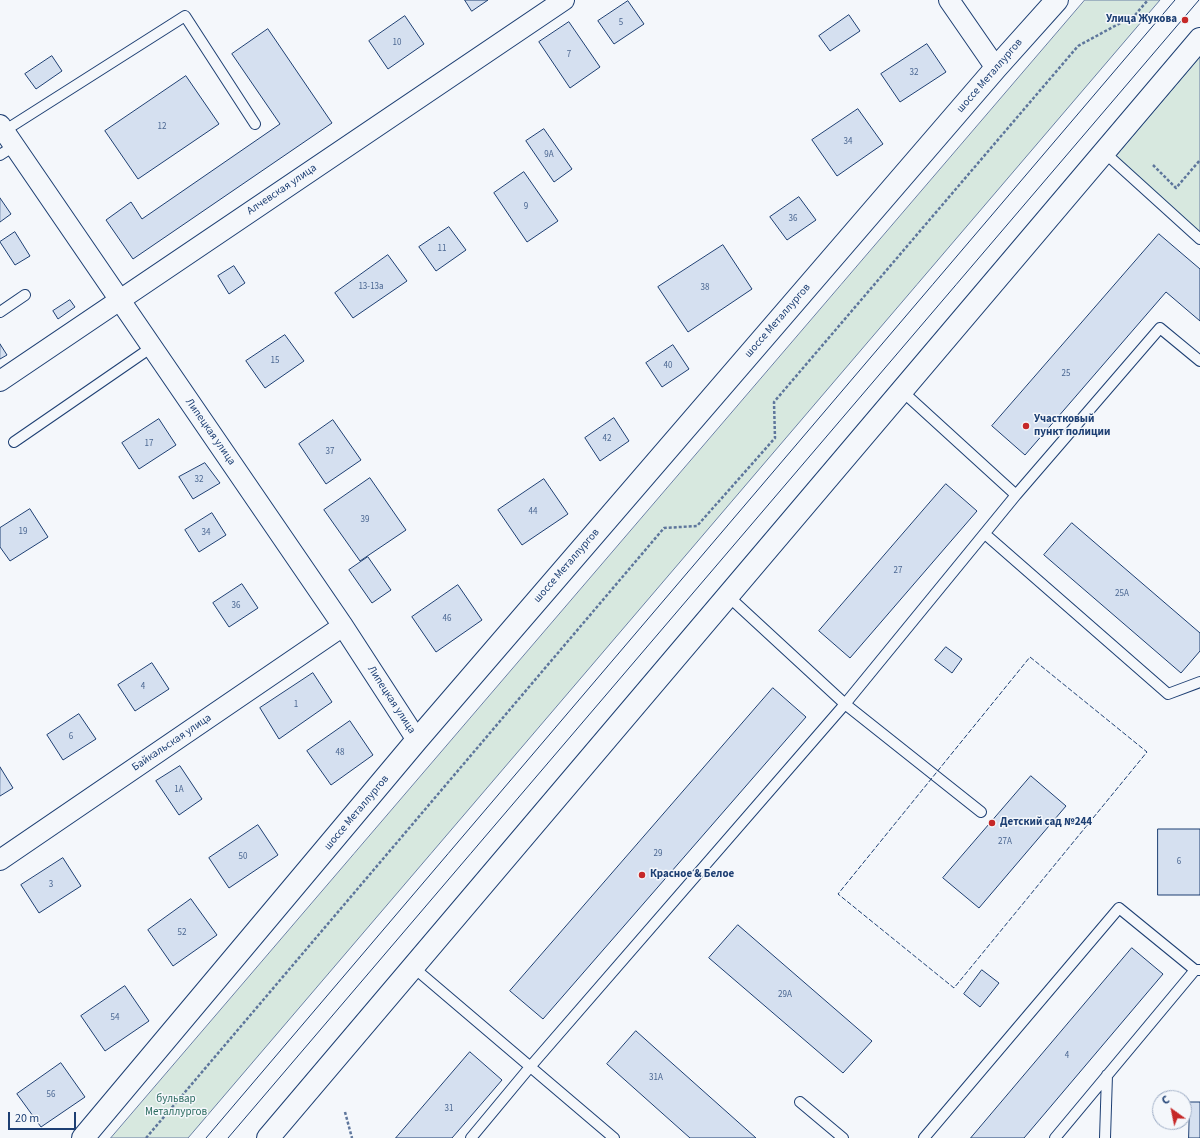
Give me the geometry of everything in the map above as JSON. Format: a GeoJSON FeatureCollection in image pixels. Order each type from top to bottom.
{"type":"FeatureCollection","features":[{"type":"Feature","properties":{"kind":"street","name":"Алчевская улица"},"geometry":{"type":"LineString","coordinates":[[0,381],[564,0]]}},
{"type":"Feature","properties":{"kind":"street"},"geometry":{"type":"LineString","coordinates":[[949,0],[996,68]]}},
{"type":"Feature","properties":{"kind":"street","name":"шоссе Металлургов"},"geometry":{"type":"LineString","coordinates":[[83,1138],[417,740],[996,68],[1057,0]]}},
{"type":"Feature","properties":{"kind":"street"},"geometry":{"type":"LineString","coordinates":[[268,1138],[1200,39]]}},
{"type":"Feature","properties":{"kind":"street","name":"Липецкая улица"},"geometry":{"type":"LineString","coordinates":[[5,139],[119,300],[343,626],[417,740]]}},
{"type":"Feature","properties":{"kind":"street","name":"Байкальская улица"},"geometry":{"type":"LineString","coordinates":[[0,860],[343,626]]}},
{"type":"Feature","properties":{"kind":"lane"},"geometry":{"type":"LineString","coordinates":[[5,139],[185,16],[255,124]]}},
{"type":"Feature","properties":{"kind":"lane"},"geometry":{"type":"LineString","coordinates":[[1104,152],[1200,239]]}},
{"type":"Feature","properties":{"kind":"lane"},"geometry":{"type":"LineString","coordinates":[[0,312],[25,295]]}},
{"type":"Feature","properties":{"kind":"lane"},"geometry":{"type":"LineString","coordinates":[[471,1138],[530,1067],[845,704],[1016,495],[1160,328],[1200,361]]}},
{"type":"Feature","properties":{"kind":"lane"},"geometry":{"type":"LineString","coordinates":[[14,442],[152,348]]}},
{"type":"Feature","properties":{"kind":"lane"},"geometry":{"type":"LineString","coordinates":[[902,391],[1016,495]]}},
{"type":"Feature","properties":{"kind":"lane"},"geometry":{"type":"LineString","coordinates":[[985,534],[1168,694],[1200,682]]}},
{"type":"Feature","properties":{"kind":"lane"},"geometry":{"type":"LineString","coordinates":[[728,596],[845,704],[981,812]]}},
{"type":"Feature","properties":{"kind":"lane"},"geometry":{"type":"LineString","coordinates":[[924,1138],[1119,908],[1197,970],[1055,1138]]}},
{"type":"Feature","properties":{"kind":"lane"},"geometry":{"type":"LineString","coordinates":[[413,967],[614,1138]]}},
{"type":"Feature","properties":{"kind":"lane"},"geometry":{"type":"LineString","coordinates":[[1105,1138],[1107,1075]]}},
{"type":"Feature","properties":{"kind":"lane"},"geometry":{"type":"LineString","coordinates":[[800,1102],[843,1138]]}},
{"type":"Feature","properties":{"kind":"path"},"geometry":{"type":"LineString","coordinates":[[146,1138],[664,528],[697,526],[775,438],[774,402],[1078,46],[1135,15],[1148,0]]}},
{"type":"Feature","properties":{"kind":"path"},"geometry":{"type":"LineString","coordinates":[[1153,165],[1176,188],[1199,161]]}},
{"type":"Feature","properties":{"kind":"path"},"geometry":{"type":"LineString","coordinates":[[345,1112],[352,1138]]}},
{"type":"Feature","properties":{"kind":"green space","name":"бульвар Металлургов"},"geometry":{"type":"Polygon","coordinates":[[[1085,0],[1160,0],[188,1138],[111,1138],[1085,0]]]}},
{"type":"Feature","properties":{"kind":"green space"},"geometry":{"type":"Polygon","coordinates":[[[1200,57],[1200,239],[1113,160],[1200,57]]]}},
{"type":"Feature","properties":{"kind":"building"},"geometry":{"type":"Polygon","coordinates":[[[465,0],[488,0],[472,11],[465,0]]]}},
{"type":"Feature","properties":{"kind":"building"},"geometry":{"type":"Polygon","coordinates":[[[628,1],[644,24],[614,44],[598,21],[628,1]]]}},
{"type":"Feature","properties":{"kind":"building"},"geometry":{"type":"Polygon","coordinates":[[[849,15],[860,31],[830,51],[819,36],[849,15]]]}},
{"type":"Feature","properties":{"kind":"building"},"geometry":{"type":"Polygon","coordinates":[[[405,16],[424,44],[388,69],[369,41],[405,16]]]}},
{"type":"Feature","properties":{"kind":"building"},"geometry":{"type":"Polygon","coordinates":[[[569,22],[600,67],[570,88],[539,42],[569,22]]]}},
{"type":"Feature","properties":{"kind":"building"},"geometry":{"type":"Polygon","coordinates":[[[268,29],[332,123],[133,259],[106,220],[131,202],[142,219],[280,124],[232,54],[268,29]]]}},
{"type":"Feature","properties":{"kind":"building"},"geometry":{"type":"Polygon","coordinates":[[[927,44],[946,72],[900,102],[881,74],[927,44]]]}},
{"type":"Feature","properties":{"kind":"building"},"geometry":{"type":"Polygon","coordinates":[[[52,56],[62,71],[36,89],[25,74],[52,56]]]}},
{"type":"Feature","properties":{"kind":"building"},"geometry":{"type":"Polygon","coordinates":[[[186,76],[219,124],[138,179],[105,131],[186,76]]]}},
{"type":"Feature","properties":{"kind":"building"},"geometry":{"type":"Polygon","coordinates":[[[858,109],[883,144],[837,176],[812,140],[858,109]]]}},
{"type":"Feature","properties":{"kind":"building"},"geometry":{"type":"Polygon","coordinates":[[[544,129],[572,169],[554,182],[526,141],[544,129]]]}},
{"type":"Feature","properties":{"kind":"building"},"geometry":{"type":"Polygon","coordinates":[[[524,172],[558,221],[527,242],[494,193],[524,172]]]}},
{"type":"Feature","properties":{"kind":"building"},"geometry":{"type":"Polygon","coordinates":[[[799,197],[816,220],[787,240],[770,217],[799,197]]]}},
{"type":"Feature","properties":{"kind":"building"},"geometry":{"type":"Polygon","coordinates":[[[0,198],[11,214],[0,222],[0,198]]]}},
{"type":"Feature","properties":{"kind":"building"},"geometry":{"type":"Polygon","coordinates":[[[449,227],[466,250],[436,271],[419,247],[449,227]]]}},
{"type":"Feature","properties":{"kind":"building"},"geometry":{"type":"Polygon","coordinates":[[[15,232],[30,256],[15,265],[0,242],[15,232]]]}},
{"type":"Feature","properties":{"kind":"building"},"geometry":{"type":"Polygon","coordinates":[[[1159,234],[1200,269],[1200,321],[1166,292],[1025,455],[992,426],[1159,234]]]}},
{"type":"Feature","properties":{"kind":"building"},"geometry":{"type":"Polygon","coordinates":[[[723,245],[752,289],[688,332],[658,287],[723,245]]]}},
{"type":"Feature","properties":{"kind":"building"},"geometry":{"type":"Polygon","coordinates":[[[388,255],[407,281],[353,318],[335,293],[388,255]]]}},
{"type":"Feature","properties":{"kind":"building"},"geometry":{"type":"Polygon","coordinates":[[[234,266],[245,283],[229,294],[218,276],[234,266]]]}},
{"type":"Feature","properties":{"kind":"building"},"geometry":{"type":"Polygon","coordinates":[[[70,300],[75,307],[58,319],[53,311],[70,300]]]}},
{"type":"Feature","properties":{"kind":"building"},"geometry":{"type":"Polygon","coordinates":[[[285,335],[304,361],[265,388],[246,361],[285,335]]]}},
{"type":"Feature","properties":{"kind":"building"},"geometry":{"type":"Polygon","coordinates":[[[0,344],[7,355],[0,359],[0,344]]]}},
{"type":"Feature","properties":{"kind":"building"},"geometry":{"type":"Polygon","coordinates":[[[673,345],[689,369],[662,387],[646,363],[673,345]]]}},
{"type":"Feature","properties":{"kind":"building"},"geometry":{"type":"Polygon","coordinates":[[[614,418],[629,441],[600,461],[585,438],[614,418]]]}},
{"type":"Feature","properties":{"kind":"building"},"geometry":{"type":"Polygon","coordinates":[[[159,419],[176,445],[139,469],[122,443],[159,419]]]}},
{"type":"Feature","properties":{"kind":"building"},"geometry":{"type":"Polygon","coordinates":[[[333,420],[361,460],[326,484],[299,444],[333,420]]]}},
{"type":"Feature","properties":{"kind":"building"},"geometry":{"type":"Polygon","coordinates":[[[205,463],[220,483],[193,499],[179,477],[205,463]]]}},
{"type":"Feature","properties":{"kind":"building"},"geometry":{"type":"Polygon","coordinates":[[[370,478],[406,530],[360,561],[324,510],[370,478]]]}},
{"type":"Feature","properties":{"kind":"building"},"geometry":{"type":"Polygon","coordinates":[[[544,479],[568,514],[522,545],[498,510],[544,479]]]}},
{"type":"Feature","properties":{"kind":"building"},"geometry":{"type":"Polygon","coordinates":[[[946,484],[977,511],[850,658],[819,631],[946,484]]]}},
{"type":"Feature","properties":{"kind":"building"},"geometry":{"type":"Polygon","coordinates":[[[30,509],[48,537],[10,561],[0,547],[0,528],[30,509]]]}},
{"type":"Feature","properties":{"kind":"building"},"geometry":{"type":"Polygon","coordinates":[[[212,513],[226,535],[199,552],[185,530],[212,513]]]}},
{"type":"Feature","properties":{"kind":"building"},"geometry":{"type":"Polygon","coordinates":[[[1072,523],[1200,633],[1200,651],[1181,673],[1044,555],[1072,523]]]}},
{"type":"Feature","properties":{"kind":"building"},"geometry":{"type":"Polygon","coordinates":[[[368,557],[391,590],[372,603],[349,570],[368,557]]]}},
{"type":"Feature","properties":{"kind":"building"},"geometry":{"type":"Polygon","coordinates":[[[242,584],[258,608],[229,627],[213,603],[242,584]]]}},
{"type":"Feature","properties":{"kind":"building"},"geometry":{"type":"Polygon","coordinates":[[[458,585],[482,620],[436,652],[412,617],[458,585]]]}},
{"type":"Feature","properties":{"kind":"building"},"geometry":{"type":"Polygon","coordinates":[[[946,647],[962,659],[952,673],[935,660],[946,647]]]}},
{"type":"Feature","properties":{"kind":"building"},"geometry":{"type":"Polygon","coordinates":[[[152,663],[169,689],[135,711],[118,685],[152,663]]]}},
{"type":"Feature","properties":{"kind":"building"},"geometry":{"type":"Polygon","coordinates":[[[313,673],[332,702],[279,739],[260,708],[313,673]]]}},
{"type":"Feature","properties":{"kind":"building"},"geometry":{"type":"Polygon","coordinates":[[[773,688],[806,717],[543,1019],[510,991],[773,688]]]}},
{"type":"Feature","properties":{"kind":"building"},"geometry":{"type":"Polygon","coordinates":[[[79,714],[96,739],[63,760],[47,735],[79,714]]]}},
{"type":"Feature","properties":{"kind":"building"},"geometry":{"type":"Polygon","coordinates":[[[350,721],[373,755],[331,785],[307,751],[350,721]]]}},
{"type":"Feature","properties":{"kind":"building"},"geometry":{"type":"Polygon","coordinates":[[[180,766],[202,799],[179,815],[156,781],[180,766]]]}},
{"type":"Feature","properties":{"kind":"building"},"geometry":{"type":"Polygon","coordinates":[[[0,767],[13,788],[0,796],[0,767]]]}},
{"type":"Feature","properties":{"kind":"building"},"geometry":{"type":"Polygon","coordinates":[[[1031,776],[1066,806],[979,908],[943,878],[1031,776]]]}},
{"type":"Feature","properties":{"kind":"building"},"geometry":{"type":"Polygon","coordinates":[[[258,825],[278,855],[229,888],[209,858],[258,825]]]}},
{"type":"Feature","properties":{"kind":"building"},"geometry":{"type":"Polygon","coordinates":[[[1158,829],[1200,829],[1200,895],[1158,895],[1158,829]]]}},
{"type":"Feature","properties":{"kind":"building"},"geometry":{"type":"Polygon","coordinates":[[[63,858],[81,886],[39,913],[21,885],[63,858]]]}},
{"type":"Feature","properties":{"kind":"building"},"geometry":{"type":"Polygon","coordinates":[[[191,899],[217,935],[173,966],[148,930],[191,899]]]}},
{"type":"Feature","properties":{"kind":"building"},"geometry":{"type":"Polygon","coordinates":[[[738,925],[872,1041],[843,1073],[709,958],[738,925]]]}},
{"type":"Feature","properties":{"kind":"building"},"geometry":{"type":"Polygon","coordinates":[[[1132,948],[1163,974],[1024,1138],[971,1138],[1132,948]]]}},
{"type":"Feature","properties":{"kind":"building"},"geometry":{"type":"Polygon","coordinates":[[[982,970],[999,983],[980,1007],[964,994],[982,970]]]}},
{"type":"Feature","properties":{"kind":"building"},"geometry":{"type":"Polygon","coordinates":[[[125,986],[149,1021],[105,1051],[81,1016],[125,986]]]}},
{"type":"Feature","properties":{"kind":"building"},"geometry":{"type":"Polygon","coordinates":[[[636,1031],[756,1138],[690,1138],[607,1064],[636,1031]]]}},
{"type":"Feature","properties":{"kind":"building"},"geometry":{"type":"Polygon","coordinates":[[[470,1052],[502,1080],[452,1138],[396,1138],[470,1052]]]}},
{"type":"Feature","properties":{"kind":"building"},"geometry":{"type":"Polygon","coordinates":[[[61,1063],[85,1097],[41,1127],[17,1094],[61,1063]]]}},
{"type":"Feature","properties":{"kind":"building"},"geometry":{"type":"Polygon","coordinates":[[[1192,1102],[1200,1102],[1200,1138],[1189,1138],[1189,1130],[1192,1130],[1192,1102]]]}},
{"type":"Feature","properties":{"kind":"tram line"},"geometry":{"type":"LineString","coordinates":[[206,1138],[1175,0]]}},
{"type":"Feature","properties":{"kind":"tram line"},"geometry":{"type":"LineString","coordinates":[[228,1138],[1199,0]]}},
{"type":"Feature","properties":{"kind":"fence"},"geometry":{"type":"LineString","coordinates":[[1030,657],[1147,752],[954,988],[838,894],[1030,657]]}},
{"type":"Feature","properties":{"kind":"place","name":"Улица Жукова"},"geometry":{"type":"Point","coordinates":[1185,20]}},
{"type":"Feature","properties":{"kind":"place","name":"Участковый пункт полиции"},"geometry":{"type":"Point","coordinates":[1026,426]}},
{"type":"Feature","properties":{"kind":"place","name":"Детский сад №244"},"geometry":{"type":"Point","coordinates":[992,823]}},
{"type":"Feature","properties":{"kind":"place","name":"Красное & Белое"},"geometry":{"type":"Point","coordinates":[642,875]}}]}
